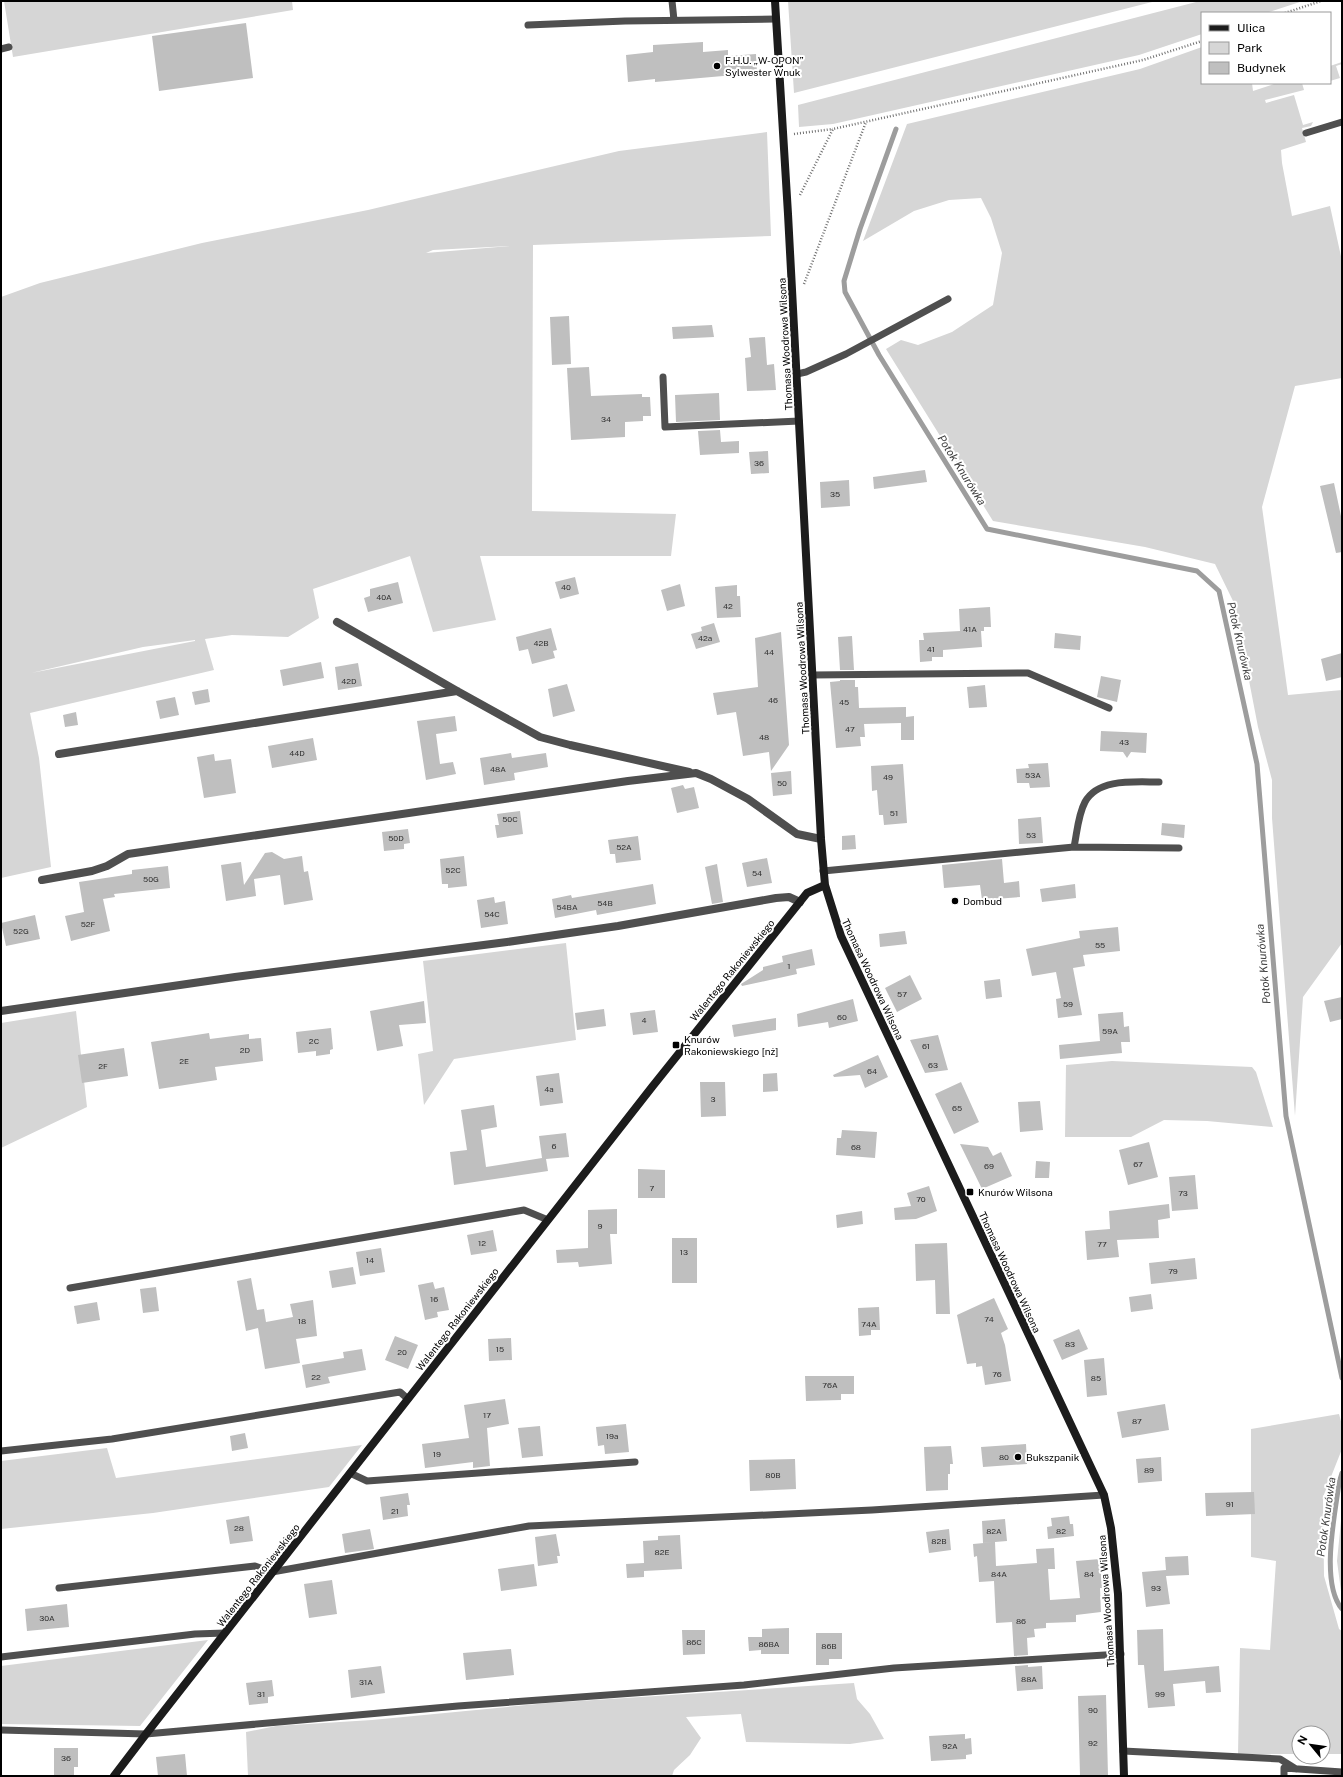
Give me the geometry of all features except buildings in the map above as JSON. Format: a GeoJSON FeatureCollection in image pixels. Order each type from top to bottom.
{"type":"FeatureCollection","features":[{"type":"Feature","properties":{"kind":"street","name":"Thomasa Woodrowa Wilsona"},"geometry":{"type":"LineString","coordinates":[[775,1],[821,839],[825,885],[841,936],[1104,1495],[1111,1528],[1115,1558],[1124,1776]]}},
{"type":"Feature","properties":{"kind":"street"},"geometry":{"type":"LineString","coordinates":[[337,622],[540,737],[696,773],[711,779],[748,799],[797,834],[821,839]]}},
{"type":"Feature","properties":{"kind":"street"},"geometry":{"type":"LineString","coordinates":[[60,754],[457,691]]}},
{"type":"Feature","properties":{"kind":"street"},"geometry":{"type":"LineString","coordinates":[[42,880],[92,871],[107,866],[128,854],[612,783],[696,773]]}},
{"type":"Feature","properties":{"kind":"street","name":"Walentego Rakoniewskiego"},"geometry":{"type":"LineString","coordinates":[[114,1776],[548,1220],[807,893],[825,885]]}},
{"type":"Feature","properties":{"kind":"street"},"geometry":{"type":"LineString","coordinates":[[1,1011],[235,977],[523,940],[618,926],[776,898],[788,897],[800,902]]}},
{"type":"Feature","properties":{"kind":"lane"},"geometry":{"type":"LineString","coordinates":[[672,1],[674,20]]}},
{"type":"Feature","properties":{"kind":"lane"},"geometry":{"type":"LineString","coordinates":[[528,25],[674,20],[776,19]]}},
{"type":"Feature","properties":{"kind":"lane"},"geometry":{"type":"LineString","coordinates":[[1,49],[9,47]]}},
{"type":"Feature","properties":{"kind":"lane"},"geometry":{"type":"LineString","coordinates":[[1306,133],[1342,122]]}},
{"type":"Feature","properties":{"kind":"lane"},"geometry":{"type":"LineString","coordinates":[[796,374],[806,372],[860,347],[948,299]]}},
{"type":"Feature","properties":{"kind":"lane"},"geometry":{"type":"LineString","coordinates":[[663,377],[666,427],[799,421]]}},
{"type":"Feature","properties":{"kind":"lane"},"geometry":{"type":"LineString","coordinates":[[812,676],[1028,673],[1109,708]]}},
{"type":"Feature","properties":{"kind":"lane"},"geometry":{"type":"LineString","coordinates":[[1074,847],[1082,810],[1091,793],[1102,787],[1125,782],[1159,782]]}},
{"type":"Feature","properties":{"kind":"lane"},"geometry":{"type":"LineString","coordinates":[[823,871],[1074,847],[1179,848]]}},
{"type":"Feature","properties":{"kind":"lane"},"geometry":{"type":"LineString","coordinates":[[70,1288],[524,1210],[548,1220]]}},
{"type":"Feature","properties":{"kind":"lane"},"geometry":{"type":"LineString","coordinates":[[1,1451],[112,1439],[400,1392],[408,1399]]}},
{"type":"Feature","properties":{"kind":"lane"},"geometry":{"type":"LineString","coordinates":[[350,1473],[367,1481],[635,1462]]}},
{"type":"Feature","properties":{"kind":"lane"},"geometry":{"type":"LineString","coordinates":[[59,1588],[255,1566],[272,1572],[529,1526],[872,1510],[1104,1495]]}},
{"type":"Feature","properties":{"kind":"lane"},"geometry":{"type":"LineString","coordinates":[[1,1657],[195,1634],[225,1633]]}},
{"type":"Feature","properties":{"kind":"lane"},"geometry":{"type":"LineString","coordinates":[[1,1730],[146,1734],[458,1706],[744,1685],[894,1668],[1120,1654]]}},
{"type":"Feature","properties":{"kind":"lane"},"geometry":{"type":"LineString","coordinates":[[1123,1751],[1280,1758],[1296,1769]]}},
{"type":"Feature","properties":{"kind":"lane"},"geometry":{"type":"LineString","coordinates":[[1284,1776],[1284,1768],[1342,1772]]}},
{"type":"Feature","properties":{"kind":"path"},"geometry":{"type":"LineString","coordinates":[[1288,12],[1321,1]]}},
{"type":"Feature","properties":{"kind":"path"},"geometry":{"type":"LineString","coordinates":[[783,135],[833,129],[1143,60],[1201,41]]}},
{"type":"Feature","properties":{"kind":"path"},"geometry":{"type":"LineString","coordinates":[[802,288],[866,122]]}},
{"type":"Feature","properties":{"kind":"path"},"geometry":{"type":"LineString","coordinates":[[797,201],[833,129]]}},
{"type":"Feature","properties":{"kind":"green space"},"geometry":{"type":"Polygon","coordinates":[[[4,1],[292,1],[293,10],[13,57],[4,1]]]}},
{"type":"Feature","properties":{"kind":"green space"},"geometry":{"type":"Polygon","coordinates":[[[788,1],[1156,1],[794,93],[788,1]]]}},
{"type":"Feature","properties":{"kind":"green space"},"geometry":{"type":"Polygon","coordinates":[[[1200,1],[1303,1],[1269,12],[1201,12],[1201,34],[1139,55],[833,124],[799,127],[798,105],[1200,1]]]}},
{"type":"Feature","properties":{"kind":"green space"},"geometry":{"type":"Polygon","coordinates":[[[1201,47],[1201,84],[1252,84],[1253,91],[1274,84],[1302,84],[1304,90],[1265,100],[1266,103],[1294,95],[1303,125],[1313,122],[1311,126],[1302,128],[1306,142],[1281,150],[1292,216],[1330,206],[1342,261],[1342,378],[1295,386],[1262,507],[1288,695],[1342,690],[1342,943],[1303,997],[1295,1116],[1272,818],[1272,780],[1258,727],[1234,603],[1215,564],[1145,547],[993,521],[886,349],[901,340],[918,345],[952,332],[993,305],[1002,253],[991,218],[981,198],[949,200],[914,211],[863,241],[907,124],[1140,69],[1201,47]]]}},
{"type":"Feature","properties":{"kind":"green space"},"geometry":{"type":"Polygon","coordinates":[[[1342,62],[1342,64],[1336,66],[1340,78],[1331,81],[1331,66],[1342,62]]]}},
{"type":"Feature","properties":{"kind":"green space"},"geometry":{"type":"Polygon","coordinates":[[[767,132],[771,236],[533,245],[532,511],[676,514],[671,556],[480,556],[496,620],[433,632],[410,556],[313,589],[319,618],[288,637],[232,635],[205,639],[214,670],[30,713],[39,758],[51,867],[1,878],[1,297],[40,283],[202,243],[368,210],[619,151],[767,132]],[[511,246],[433,250],[426,253],[511,246]],[[195,641],[143,647],[31,673],[195,641]]]}},
{"type":"Feature","properties":{"kind":"green space"},"geometry":{"type":"Polygon","coordinates":[[[566,943],[576,1040],[454,1059],[424,1105],[418,1054],[433,1051],[423,961],[566,943]]]}},
{"type":"Feature","properties":{"kind":"green space"},"geometry":{"type":"Polygon","coordinates":[[[76,1011],[87,1107],[1,1148],[1,1023],[76,1011]]]}},
{"type":"Feature","properties":{"kind":"green space"},"geometry":{"type":"Polygon","coordinates":[[[1112,1061],[1252,1067],[1256,1072],[1273,1127],[1207,1121],[1164,1120],[1131,1137],[1065,1137],[1066,1065],[1112,1061]]]}},
{"type":"Feature","properties":{"kind":"green space"},"geometry":{"type":"Polygon","coordinates":[[[1339,1414],[1342,1425],[1342,1449],[1323,1497],[1324,1576],[1339,1629],[1342,1631],[1342,1754],[1331,1754],[1331,1725],[1291,1725],[1291,1754],[1238,1754],[1240,1648],[1270,1650],[1276,1561],[1251,1557],[1251,1429],[1339,1414]]]}},
{"type":"Feature","properties":{"kind":"green space"},"geometry":{"type":"Polygon","coordinates":[[[362,1445],[329,1487],[153,1513],[1,1529],[1,1461],[107,1448],[116,1478],[362,1445]]]}},
{"type":"Feature","properties":{"kind":"green space"},"geometry":{"type":"Polygon","coordinates":[[[1342,1511],[1342,1599],[1337,1561],[1342,1511]]]}},
{"type":"Feature","properties":{"kind":"green space"},"geometry":{"type":"Polygon","coordinates":[[[208,1640],[140,1726],[1,1724],[1,1666],[208,1640]]]}},
{"type":"Feature","properties":{"kind":"green space"},"geometry":{"type":"Polygon","coordinates":[[[854,1683],[857,1699],[870,1714],[884,1739],[850,1744],[746,1742],[741,1714],[686,1717],[701,1738],[690,1755],[674,1770],[672,1776],[248,1776],[246,1732],[276,1726],[372,1720],[548,1703],[854,1683]]]}},
{"type":"Feature","properties":{"kind":"waterway","name":"Potok Knurówka"},"geometry":{"type":"LineString","coordinates":[[896,129],[860,229],[844,281],[845,292],[879,355],[987,529],[1197,571],[1219,591],[1257,764],[1286,1116],[1342,1378]]}},
{"type":"Feature","properties":{"kind":"waterway","name":"Potok Knurówka"},"geometry":{"type":"LineString","coordinates":[[1342,1473],[1339,1483],[1332,1530],[1330,1566],[1335,1597],[1342,1609]]}},
{"type":"Feature","properties":{"kind":"place","name":"F.H.U. „W-OPON” Sylwester Wnuk"},"geometry":{"type":"Point","coordinates":[717,66]}},
{"type":"Feature","properties":{"kind":"place","name":"Dombud"},"geometry":{"type":"Point","coordinates":[955,901]}},
{"type":"Feature","properties":{"kind":"place","name":"Knurów Rakoniewskiego [nż]"},"geometry":{"type":"Point","coordinates":[676,1045]}},
{"type":"Feature","properties":{"kind":"place","name":"Knurów Wilsona"},"geometry":{"type":"Point","coordinates":[970,1192]}},
{"type":"Feature","properties":{"kind":"place","name":"Bukszpanik"},"geometry":{"type":"Point","coordinates":[1018,1457]}}]}
